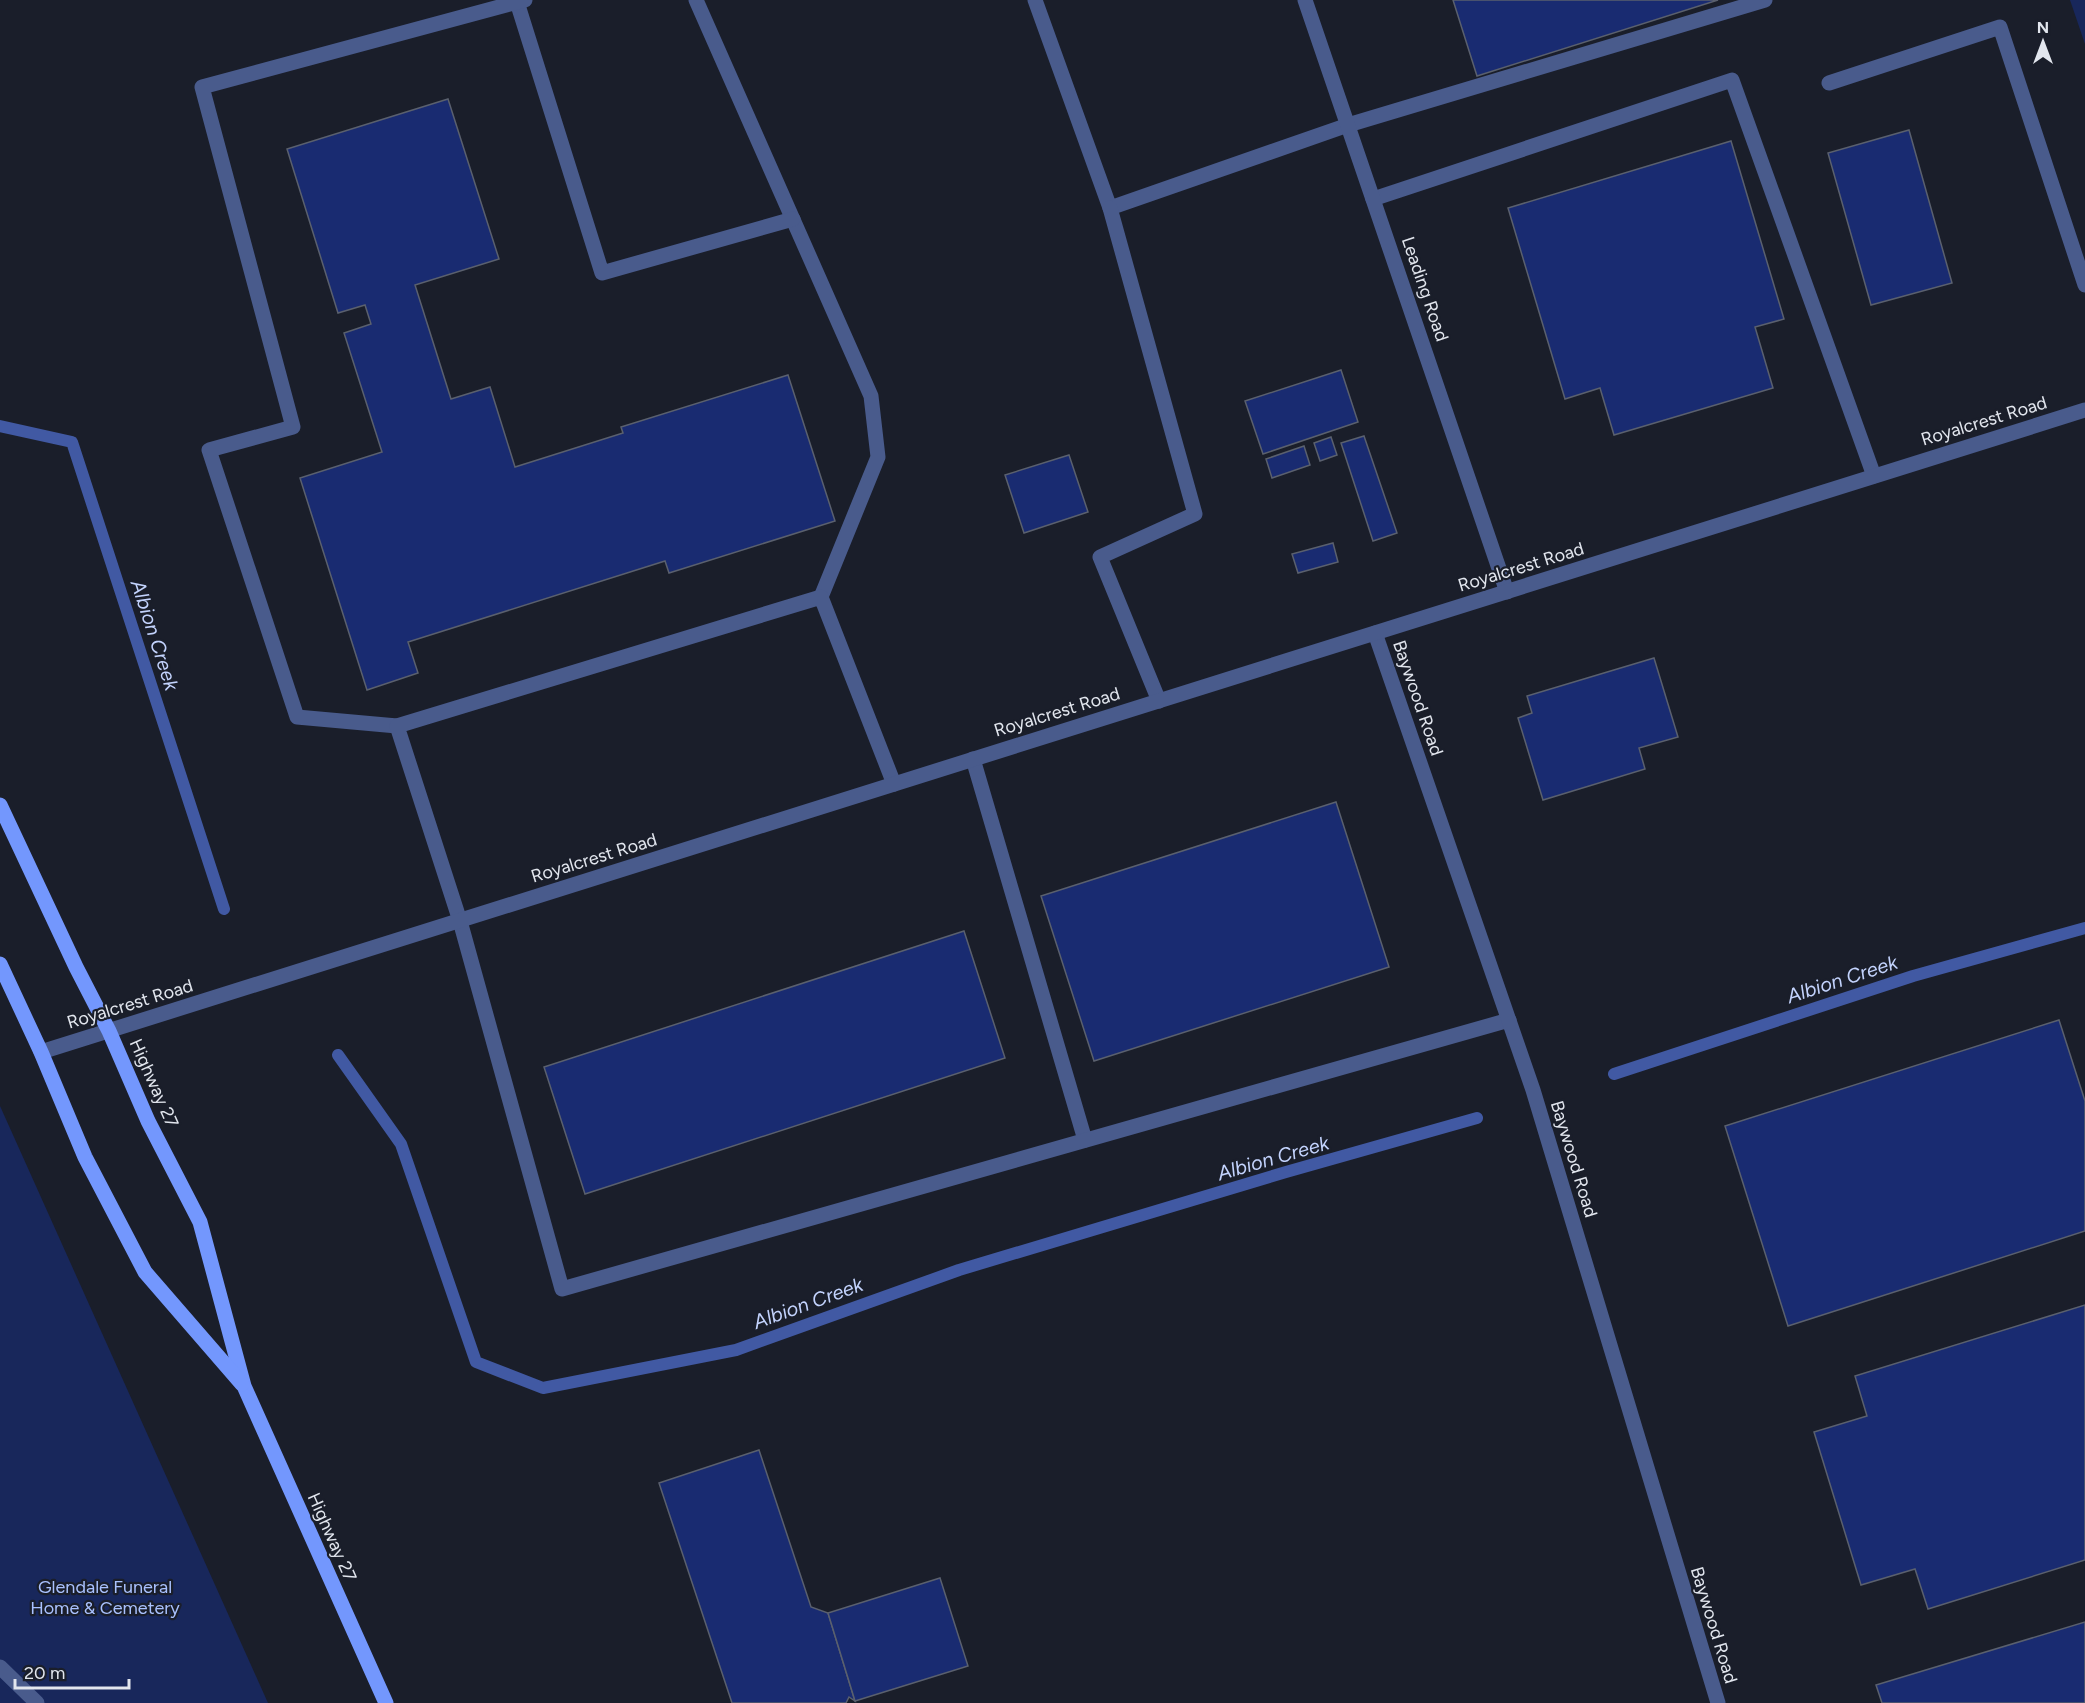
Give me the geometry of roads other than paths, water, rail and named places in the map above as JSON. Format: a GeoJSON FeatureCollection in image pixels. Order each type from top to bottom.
{"type":"FeatureCollection","features":[{"type":"Feature","properties":{"kind":"main road","name":"Highway 27"},"geometry":{"type":"LineString","coordinates":[[0,805],[76,967],[110,1031],[148,1121],[200,1222],[244,1386],[386,1703]]}},
{"type":"Feature","properties":{"kind":"main road","name":"Highway 27"},"geometry":{"type":"LineString","coordinates":[[0,964],[41,1052],[85,1157],[145,1272],[244,1386]]}},
{"type":"Feature","properties":{"kind":"street"},"geometry":{"type":"LineString","coordinates":[[696,0],[872,396],[878,457],[821,597],[894,784]]}},
{"type":"Feature","properties":{"kind":"street"},"geometry":{"type":"LineString","coordinates":[[1035,0],[1110,208],[1195,514],[1100,557],[1159,701]]}},
{"type":"Feature","properties":{"kind":"street","name":"Leading Road"},"geometry":{"type":"LineString","coordinates":[[1305,0],[1507,592]]}},
{"type":"Feature","properties":{"kind":"street"},"geometry":{"type":"LineString","coordinates":[[1110,208],[1348,125],[1765,0]]}},
{"type":"Feature","properties":{"kind":"street"},"geometry":{"type":"LineString","coordinates":[[793,219],[602,273],[521,1],[202,87],[292,427],[209,450],[297,717],[397,726],[821,597]]}},
{"type":"Feature","properties":{"kind":"street"},"geometry":{"type":"LineString","coordinates":[[1828,83],[2001,27],[2085,285]]}},
{"type":"Feature","properties":{"kind":"street"},"geometry":{"type":"LineString","coordinates":[[1373,199],[1732,80],[1874,476]]}},
{"type":"Feature","properties":{"kind":"street","name":"Royalcrest Road"},"geometry":{"type":"LineString","coordinates":[[41,1052],[2085,410]]}},
{"type":"Feature","properties":{"kind":"street","name":"Baywood Road"},"geometry":{"type":"LineString","coordinates":[[1375,633],[1533,1090],[1718,1703]]}},
{"type":"Feature","properties":{"kind":"street"},"geometry":{"type":"LineString","coordinates":[[397,726],[460,921],[562,1289],[1509,1020]]}},
{"type":"Feature","properties":{"kind":"street"},"geometry":{"type":"LineString","coordinates":[[973,759],[1085,1140]]}},
{"type":"Feature","properties":{"kind":"street"},"geometry":{"type":"LineString","coordinates":[[0,1667],[37,1703]]}},
{"type":"Feature","properties":{"kind":"waterway","name":"Albion Creek"},"geometry":{"type":"LineString","coordinates":[[0,426],[72,442],[224,909]]}},
{"type":"Feature","properties":{"kind":"waterway","name":"Albion Creek"},"geometry":{"type":"LineString","coordinates":[[1614,1074],[1913,976],[2085,928]]}},
{"type":"Feature","properties":{"kind":"waterway","name":"Albion Creek"},"geometry":{"type":"LineString","coordinates":[[338,1055],[401,1144],[476,1362],[543,1388],[736,1350],[959,1270],[1286,1172],[1477,1118]]}},
{"type":"Feature","properties":{"kind":"park label","name":"Glendale Funeral Home & Cemetery"},"geometry":{"type":"Point","coordinates":[105,1597]}}]}
